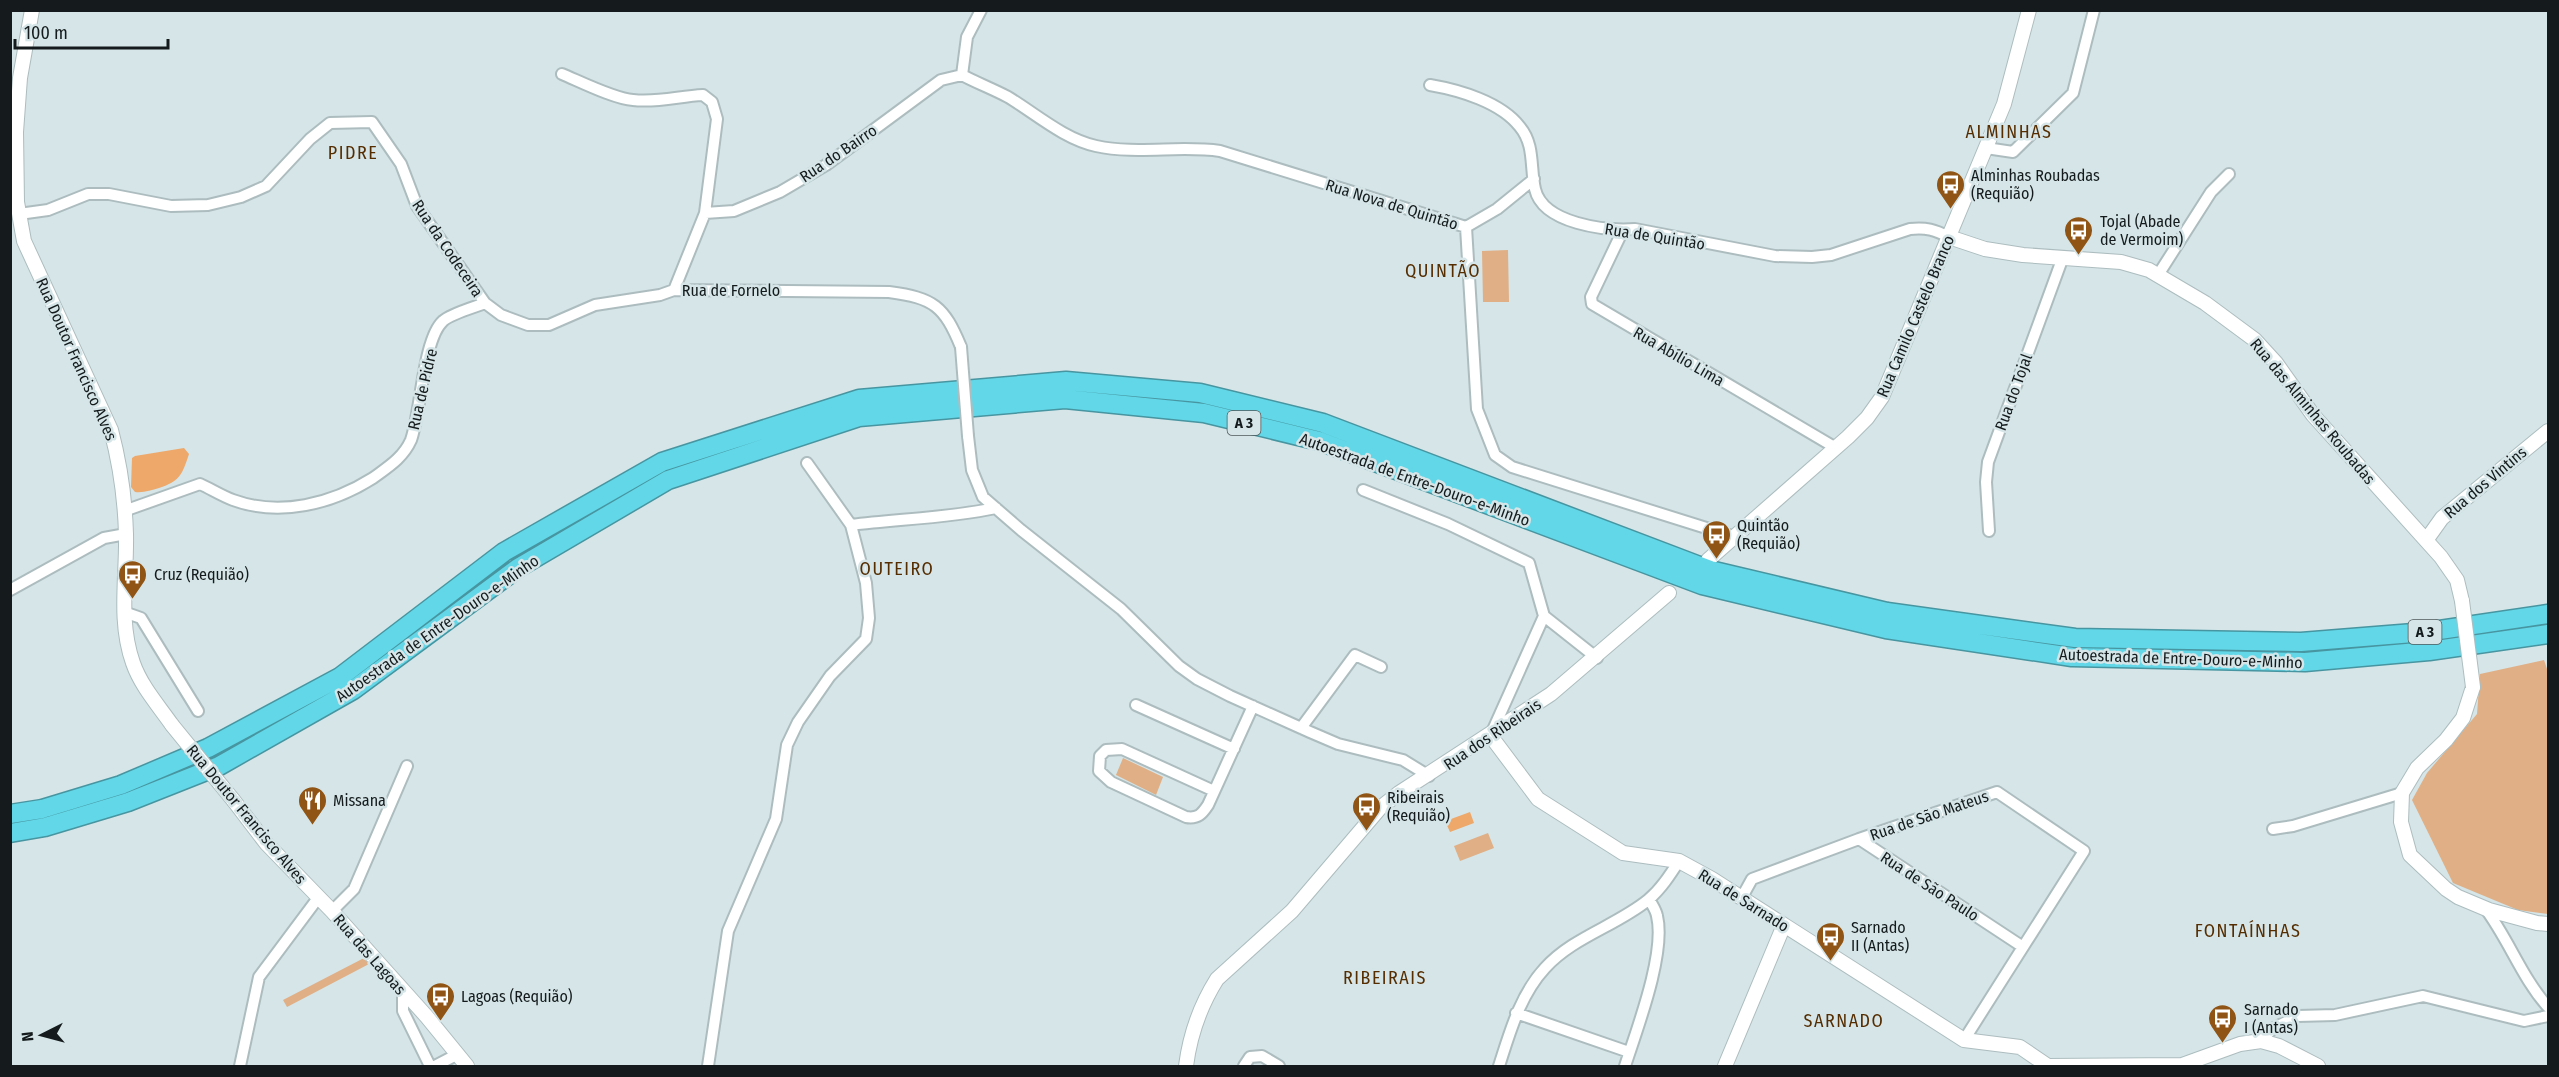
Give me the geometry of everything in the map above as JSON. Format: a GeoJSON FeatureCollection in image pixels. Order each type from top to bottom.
{"type":"FeatureCollection","features":[{"type":"Feature","properties":{"kind":"highway","name":"Autoestrada de Entre-Douro-e-Minho"},"geometry":{"type":"LineString","coordinates":[[10,814],[42,809],[121,785],[208,747],[340,677],[504,552],[662,462],[858,399],[1066,381],[1200,393],[1323,423],[1710,570],[1887,612],[2074,638],[2301,642],[2427,632],[2548,614]]}},
{"type":"Feature","properties":{"kind":"highway","name":"Autoestrada de Entre-Douro-e-Minho"},"geometry":{"type":"LineString","coordinates":[[10,833],[45,827],[128,802],[219,766],[353,690],[518,568],[668,480],[859,417],[1065,399],[1203,413],[1319,441],[1702,585],[1886,629],[2072,657],[2305,662],[2428,651],[2548,634]]}},
{"type":"Feature","properties":{"kind":"main road","name":"Rua Doutor Francisco Alves"},"geometry":{"type":"LineString","coordinates":[[32,10],[19,89],[14,198],[24,241],[111,430],[120,462],[126,534],[124,612],[126,636],[133,663],[146,689],[172,725],[266,843],[318,898]]}},
{"type":"Feature","properties":{"kind":"main road","name":"Rua Camilo Castelo Branco"},"geometry":{"type":"LineString","coordinates":[[1735,537],[1836,448],[1867,418],[1882,397],[2004,104],[2029,10]]}},
{"type":"Feature","properties":{"kind":"main road","name":"Rua das Alminhas Roubadas"},"geometry":{"type":"LineString","coordinates":[[1949,237],[1985,249],[2023,255],[2121,262],[2149,270],[2205,303],[2254,340],[2276,363],[2313,415],[2427,539],[2457,580],[2462,601],[2473,687],[2463,718],[2446,740],[2417,768],[2402,793]]}},
{"type":"Feature","properties":{"kind":"main road","name":"Rua dos Vintins"},"geometry":{"type":"LineString","coordinates":[[2427,539],[2442,518],[2548,431]]}},
{"type":"Feature","properties":{"kind":"main road"},"geometry":{"type":"LineString","coordinates":[[1708,560],[1735,537]]}},
{"type":"Feature","properties":{"kind":"main road","name":"Rua dos Ribeirais"},"geometry":{"type":"LineString","coordinates":[[1186,1066],[1196,1021],[1217,979],[1292,911],[1374,814],[1399,793],[1429,776],[1551,694],[1597,658],[1669,593]]}},
{"type":"Feature","properties":{"kind":"main road","name":"Rua de Sarnado"},"geometry":{"type":"LineString","coordinates":[[1490,735],[1538,799],[1623,853],[1679,861],[1742,897],[1964,1040],[2020,1047],[2048,1065],[2154,1066],[2182,1065],[2240,1044],[2261,1041]]}},
{"type":"Feature","properties":{"kind":"main road"},"geometry":{"type":"LineString","coordinates":[[2402,793],[2401,822],[2410,855],[2446,889],[2485,908],[2548,924]]}},
{"type":"Feature","properties":{"kind":"main road","name":"Rua das Lagoas"},"geometry":{"type":"LineString","coordinates":[[318,898],[403,991],[467,1066]]}},
{"type":"Feature","properties":{"kind":"main road"},"geometry":{"type":"LineString","coordinates":[[1725,1066],[1784,925]]}},
{"type":"Feature","properties":{"kind":"main road"},"geometry":{"type":"LineString","coordinates":[[2261,1041],[2279,1046],[2318,1066]]}},
{"type":"Feature","properties":{"kind":"street"},"geometry":{"type":"LineString","coordinates":[[962,75],[967,37],[981,10]]}},
{"type":"Feature","properties":{"kind":"street"},"geometry":{"type":"LineString","coordinates":[[1986,148],[2013,152],[2073,93],[2094,10]]}},
{"type":"Feature","properties":{"kind":"street"},"geometry":{"type":"LineString","coordinates":[[562,74],[631,100],[658,100],[704,95],[712,102],[717,119],[705,213],[674,290]]}},
{"type":"Feature","properties":{"kind":"street","name":"Rua do Bairro"},"geometry":{"type":"LineString","coordinates":[[705,213],[734,211],[780,192],[826,165],[941,80],[962,75]]}},
{"type":"Feature","properties":{"kind":"street","name":"Rua Nova de Quintão"},"geometry":{"type":"LineString","coordinates":[[962,75],[1006,96],[1074,138],[1094,145],[1140,150],[1201,148],[1220,151],[1466,227],[1477,409],[1495,455],[1512,467],[1735,537]]}},
{"type":"Feature","properties":{"kind":"street","name":"Rua de Quintão"},"geometry":{"type":"LineString","coordinates":[[1430,85],[1454,90],[1480,101],[1504,112],[1516,123],[1521,128],[1532,152],[1535,190],[1540,201],[1550,211],[1566,219],[1775,256],[1831,255],[1910,229],[1923,227],[1937,230],[1949,237]]}},
{"type":"Feature","properties":{"kind":"street","name":"Rua da Codeceira"},"geometry":{"type":"LineString","coordinates":[[19,214],[48,210],[88,195],[109,194],[171,206],[208,205],[241,197],[266,186],[310,139],[330,123],[372,122],[401,164],[417,206],[485,303]]}},
{"type":"Feature","properties":{"kind":"street"},"geometry":{"type":"LineString","coordinates":[[2158,275],[2211,192],[2229,174]]}},
{"type":"Feature","properties":{"kind":"street"},"geometry":{"type":"LineString","coordinates":[[1466,227],[1497,209],[1534,179]]}},
{"type":"Feature","properties":{"kind":"street","name":"Rua Abílio Lima"},"geometry":{"type":"LineString","coordinates":[[1623,230],[1591,297],[1592,304],[1836,448]]}},
{"type":"Feature","properties":{"kind":"street","name":"Rua do Tojal"},"geometry":{"type":"LineString","coordinates":[[1989,531],[1986,482],[1988,462],[2063,257]]}},
{"type":"Feature","properties":{"kind":"street","name":"Rua de Fornelo"},"geometry":{"type":"LineString","coordinates":[[485,303],[501,315],[517,322],[538,326],[549,325],[595,305],[660,295],[674,290],[870,291],[915,295],[936,305],[951,322],[961,347],[972,470],[983,496],[1121,609],[1179,666],[1197,679],[1338,744],[1403,760],[1429,776]]}},
{"type":"Feature","properties":{"kind":"street","name":"Rua de Pidre"},"geometry":{"type":"LineString","coordinates":[[124,511],[200,484],[234,500],[284,509],[320,503],[354,490],[397,461],[410,440],[435,332],[443,320],[485,303]]}},
{"type":"Feature","properties":{"kind":"street"},"geometry":{"type":"LineString","coordinates":[[708,1066],[728,931],[776,819],[787,745],[798,723],[830,676],[867,639],[869,618],[866,583],[851,525],[807,463]]}},
{"type":"Feature","properties":{"kind":"street"},"geometry":{"type":"LineString","coordinates":[[1363,490],[1448,524],[1529,563],[1544,616],[1597,658]]}},
{"type":"Feature","properties":{"kind":"street"},"geometry":{"type":"LineString","coordinates":[[851,525],[952,516],[996,508]]}},
{"type":"Feature","properties":{"kind":"street"},"geometry":{"type":"LineString","coordinates":[[10,590],[104,538],[126,534]]}},
{"type":"Feature","properties":{"kind":"street"},"geometry":{"type":"LineString","coordinates":[[124,612],[141,618],[198,711]]}},
{"type":"Feature","properties":{"kind":"street"},"geometry":{"type":"LineString","coordinates":[[1490,735],[1544,616]]}},
{"type":"Feature","properties":{"kind":"street"},"geometry":{"type":"LineString","coordinates":[[1300,728],[1356,655],[1381,667]]}},
{"type":"Feature","properties":{"kind":"street"},"geometry":{"type":"LineString","coordinates":[[1136,705],[1234,749]]}},
{"type":"Feature","properties":{"kind":"street"},"geometry":{"type":"LineString","coordinates":[[1214,791],[1122,748],[1106,750],[1098,763],[1099,771],[1104,778],[1186,818],[1194,818],[1201,815],[1214,791],[1253,706]]}},
{"type":"Feature","properties":{"kind":"street"},"geometry":{"type":"LineString","coordinates":[[332,911],[354,889],[407,766]]}},
{"type":"Feature","properties":{"kind":"street","name":"Rua de São Mateus"},"geometry":{"type":"LineString","coordinates":[[1859,839],[1997,792],[2084,851],[2022,947]]}},
{"type":"Feature","properties":{"kind":"street"},"geometry":{"type":"LineString","coordinates":[[2273,829],[2293,826],[2402,793]]}},
{"type":"Feature","properties":{"kind":"street"},"geometry":{"type":"LineString","coordinates":[[1742,897],[1752,879],[1859,839]]}},
{"type":"Feature","properties":{"kind":"street","name":"Rua de São Paulo"},"geometry":{"type":"LineString","coordinates":[[1859,839],[2022,947]]}},
{"type":"Feature","properties":{"kind":"street"},"geometry":{"type":"LineString","coordinates":[[1499,1066],[1516,1013],[1538,976],[1568,947],[1631,912],[1649,899],[1666,881],[1679,861]]}},
{"type":"Feature","properties":{"kind":"street"},"geometry":{"type":"LineString","coordinates":[[240,1066],[260,977],[318,898]]}},
{"type":"Feature","properties":{"kind":"street"},"geometry":{"type":"LineString","coordinates":[[1625,1066],[1657,952],[1659,932],[1657,914],[1649,899]]}},
{"type":"Feature","properties":{"kind":"street"},"geometry":{"type":"LineString","coordinates":[[2485,908],[2506,939],[2538,996],[2548,1007]]}},
{"type":"Feature","properties":{"kind":"street"},"geometry":{"type":"LineString","coordinates":[[1964,1040],[2022,947]]}},
{"type":"Feature","properties":{"kind":"street"},"geometry":{"type":"LineString","coordinates":[[403,991],[403,1011],[430,1066]]}},
{"type":"Feature","properties":{"kind":"street"},"geometry":{"type":"LineString","coordinates":[[2261,1041],[2272,1029],[2298,1016],[2335,1015],[2423,996],[2524,1021],[2548,1016]]}},
{"type":"Feature","properties":{"kind":"street"},"geometry":{"type":"LineString","coordinates":[[1516,1013],[1629,1052]]}},
{"type":"Feature","properties":{"kind":"street"},"geometry":{"type":"LineString","coordinates":[[435,1066],[458,1054]]}},
{"type":"Feature","properties":{"kind":"street"},"geometry":{"type":"LineString","coordinates":[[1244,1066],[1250,1057],[1256,1055],[1279,1066]]}},
{"type":"Feature","properties":{"kind":"shaded area"},"geometry":{"type":"Polygon","coordinates":[[[1508,250],[1509,302],[1483,302],[1482,251],[1508,250]]]}},
{"type":"Feature","properties":{"kind":"shaded area"},"geometry":{"type":"Polygon","coordinates":[[[184,448],[189,454],[176,480],[159,488],[135,492],[131,487],[132,458],[184,448]]]}},
{"type":"Feature","properties":{"kind":"shaded area"},"geometry":{"type":"Polygon","coordinates":[[[2544,660],[2548,672],[2548,914],[2518,910],[2453,883],[2412,800],[2427,773],[2477,714],[2480,674],[2544,660]]]}},
{"type":"Feature","properties":{"kind":"shaded area"},"geometry":{"type":"Polygon","coordinates":[[[1123,758],[1163,777],[1156,795],[1116,775],[1123,758]]]}},
{"type":"Feature","properties":{"kind":"shaded area"},"geometry":{"type":"Polygon","coordinates":[[[1470,812],[1474,823],[1450,832],[1445,821],[1447,817],[1451,819],[1470,812]]]}},
{"type":"Feature","properties":{"kind":"shaded area"},"geometry":{"type":"Polygon","coordinates":[[[1488,833],[1494,848],[1460,861],[1454,846],[1488,833]]]}},
{"type":"Feature","properties":{"kind":"shaded area"},"geometry":{"type":"Polygon","coordinates":[[[364,958],[369,964],[287,1007],[283,1000],[364,958]]]}},
{"type":"Feature","properties":{"kind":"place","name":"Alminhas Roubadas (Requião)"},"geometry":{"type":"Point","coordinates":[1950,210]}},
{"type":"Feature","properties":{"kind":"place","name":"Tojal (Abade de Vermoim)"},"geometry":{"type":"Point","coordinates":[2079,256]}},
{"type":"Feature","properties":{"kind":"place","name":"Quintão (Requião)"},"geometry":{"type":"Point","coordinates":[1716,560]}},
{"type":"Feature","properties":{"kind":"place","name":"Cruz (Requião)"},"geometry":{"type":"Point","coordinates":[133,600]}},
{"type":"Feature","properties":{"kind":"place","name":"Missana"},"geometry":{"type":"Point","coordinates":[312,826]}},
{"type":"Feature","properties":{"kind":"place","name":"Ribeirais (Requião)"},"geometry":{"type":"Point","coordinates":[1366,832]}},
{"type":"Feature","properties":{"kind":"place","name":"Sarnado II (Antas)"},"geometry":{"type":"Point","coordinates":[1830,962]}},
{"type":"Feature","properties":{"kind":"place","name":"Lagoas (Requião)"},"geometry":{"type":"Point","coordinates":[440,1022]}},
{"type":"Feature","properties":{"kind":"place","name":"Sarnado I (Antas)"},"geometry":{"type":"Point","coordinates":[2223,1044]}},
{"type":"Feature","properties":{"kind":"district","name":"ALMINHAS"},"geometry":{"type":"Point","coordinates":[2009,132]}},
{"type":"Feature","properties":{"kind":"district","name":"PIDRE"},"geometry":{"type":"Point","coordinates":[353,153]}},
{"type":"Feature","properties":{"kind":"district","name":"QUINTÃO"},"geometry":{"type":"Point","coordinates":[1443,271]}},
{"type":"Feature","properties":{"kind":"district","name":"OUTEIRO"},"geometry":{"type":"Point","coordinates":[897,569]}},
{"type":"Feature","properties":{"kind":"district","name":"FONTAÍNHAS"},"geometry":{"type":"Point","coordinates":[2248,931]}},
{"type":"Feature","properties":{"kind":"district","name":"RIBEIRAIS"},"geometry":{"type":"Point","coordinates":[1385,978]}},
{"type":"Feature","properties":{"kind":"district","name":"SARNADO"},"geometry":{"type":"Point","coordinates":[1844,1021]}}]}
